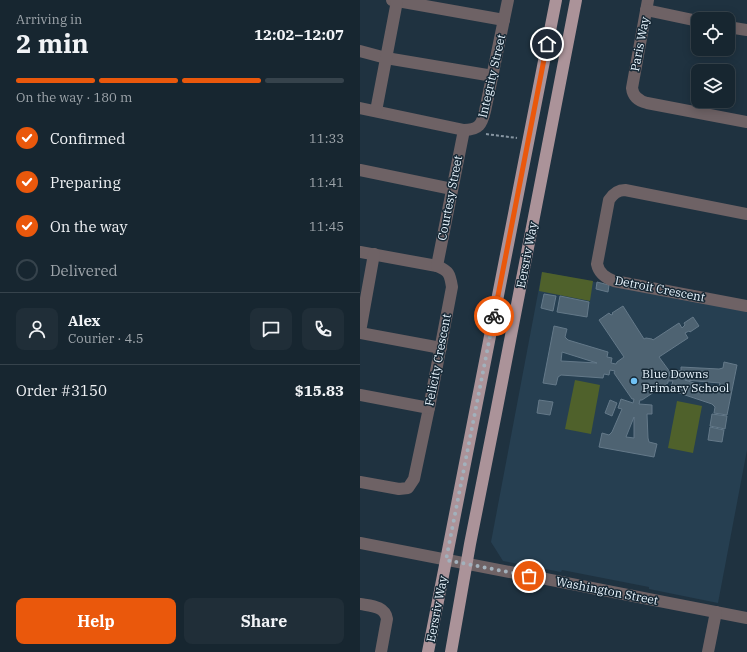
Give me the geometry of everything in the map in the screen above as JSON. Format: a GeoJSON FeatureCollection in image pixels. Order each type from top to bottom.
{"type":"FeatureCollection","features":[{"type":"Feature","properties":{"kind":"main road","name":"Eersriv Way"},"geometry":{"type":"LineString","coordinates":[[428,652],[556,0]]}},
{"type":"Feature","properties":{"kind":"main road","name":"Eersriv Way"},"geometry":{"type":"LineString","coordinates":[[451,652],[470,544],[576,0]]}},
{"type":"Feature","properties":{"kind":"street"},"geometry":{"type":"LineString","coordinates":[[376,111],[395,0],[504,20]]}},
{"type":"Feature","properties":{"kind":"street","name":"Integrity Street"},"geometry":{"type":"LineString","coordinates":[[360,108],[470,129],[479,126],[483,119],[493,76],[508,0]]}},
{"type":"Feature","properties":{"kind":"street"},"geometry":{"type":"LineString","coordinates":[[647,5],[691,19]]}},
{"type":"Feature","properties":{"kind":"street","name":"Paris Way"},"geometry":{"type":"LineString","coordinates":[[647,5],[632,88],[633,95],[647,103],[747,122]]}},
{"type":"Feature","properties":{"kind":"street"},"geometry":{"type":"LineString","coordinates":[[735,28],[747,30]]}},
{"type":"Feature","properties":{"kind":"street"},"geometry":{"type":"LineString","coordinates":[[360,51],[386,58],[493,76]]}},
{"type":"Feature","properties":{"kind":"street","name":"Courtesy Street"},"geometry":{"type":"LineString","coordinates":[[437,266],[452,189],[470,129]]}},
{"type":"Feature","properties":{"kind":"street"},"geometry":{"type":"LineString","coordinates":[[360,172],[452,189]]}},
{"type":"Feature","properties":{"kind":"street","name":"Detroit Crescent"},"geometry":{"type":"LineString","coordinates":[[747,214],[625,190],[619,191],[609,200],[597,264],[602,275],[614,281],[657,294],[747,306]]}},
{"type":"Feature","properties":{"kind":"street"},"geometry":{"type":"LineString","coordinates":[[360,252],[437,266]]}},
{"type":"Feature","properties":{"kind":"street"},"geometry":{"type":"LineString","coordinates":[[374,254],[360,333],[441,348]]}},
{"type":"Feature","properties":{"kind":"street","name":"Felicity Crescent"},"geometry":{"type":"LineString","coordinates":[[360,482],[399,490],[408,488],[414,479],[452,287],[451,277],[448,272],[437,266]]}},
{"type":"Feature","properties":{"kind":"street"},"geometry":{"type":"LineString","coordinates":[[360,395],[429,408]]}},
{"type":"Feature","properties":{"kind":"street","name":"Washington Street"},"geometry":{"type":"LineString","coordinates":[[360,543],[747,618]]}},
{"type":"Feature","properties":{"kind":"street"},"geometry":{"type":"LineString","coordinates":[[360,604],[382,609],[385,614],[386,619],[381,652]]}},
{"type":"Feature","properties":{"kind":"street"},"geometry":{"type":"LineString","coordinates":[[708,652],[716,612]]}},
{"type":"Feature","properties":{"kind":"path"},"geometry":{"type":"LineString","coordinates":[[470,129],[481,133],[522,138]]}},
{"type":"Feature","properties":{"kind":"shaded area","name":"Blue Downs Primary School"},"geometry":{"type":"Polygon","coordinates":[[[542,272],[747,311],[747,450],[718,603],[649,589],[649,587],[562,570],[561,572],[503,561],[491,542],[542,272]]]}},
{"type":"Feature","properties":{"kind":"green space"},"geometry":{"type":"Polygon","coordinates":[[[542,272],[593,281],[590,301],[539,291],[542,272]]]}},
{"type":"Feature","properties":{"kind":"green space"},"geometry":{"type":"Polygon","coordinates":[[[575,380],[600,385],[591,434],[565,429],[575,380]]]}},
{"type":"Feature","properties":{"kind":"green space"},"geometry":{"type":"Polygon","coordinates":[[[677,401],[702,406],[693,453],[668,448],[677,401]]]}},
{"type":"Feature","properties":{"kind":"building"},"geometry":{"type":"Polygon","coordinates":[[[597,282],[609,285],[608,292],[596,289],[597,282]]]}},
{"type":"Feature","properties":{"kind":"building"},"geometry":{"type":"Polygon","coordinates":[[[544,294],[556,296],[553,311],[541,308],[544,294]]]}},
{"type":"Feature","properties":{"kind":"building"},"geometry":{"type":"Polygon","coordinates":[[[560,296],[589,302],[587,317],[557,312],[560,296]]]}},
{"type":"Feature","properties":{"kind":"building"},"geometry":{"type":"Polygon","coordinates":[[[623,306],[644,339],[646,338],[653,340],[679,323],[682,328],[685,325],[684,323],[693,317],[699,326],[690,332],[685,333],[688,338],[659,357],[670,372],[669,375],[674,376],[675,370],[681,371],[681,367],[719,369],[723,368],[724,362],[737,365],[727,415],[714,413],[715,407],[712,404],[676,392],[677,389],[671,387],[673,381],[668,381],[668,383],[640,400],[639,404],[652,405],[652,414],[647,414],[649,442],[657,444],[654,457],[599,447],[602,433],[609,435],[612,432],[622,409],[618,408],[621,399],[633,403],[634,399],[632,399],[614,373],[615,371],[610,370],[609,375],[604,374],[603,378],[561,375],[558,377],[556,385],[543,383],[554,326],[567,329],[565,337],[568,340],[608,352],[607,357],[612,358],[611,363],[616,364],[624,357],[599,320],[609,313],[611,315],[613,314],[612,313],[623,306]],[[562,352],[561,361],[597,363],[562,352]],[[685,380],[718,391],[720,383],[685,380]],[[634,417],[626,437],[634,438],[634,417]]]}},
{"type":"Feature","properties":{"kind":"building"},"geometry":{"type":"Polygon","coordinates":[[[539,400],[553,402],[550,415],[537,413],[539,400]]]}},
{"type":"Feature","properties":{"kind":"building"},"geometry":{"type":"Polygon","coordinates":[[[610,400],[617,403],[612,416],[605,413],[610,400]]]}},
{"type":"Feature","properties":{"kind":"building"},"geometry":{"type":"Polygon","coordinates":[[[712,414],[727,416],[725,429],[710,426],[712,414]]]}},
{"type":"Feature","properties":{"kind":"building"},"geometry":{"type":"Polygon","coordinates":[[[710,427],[724,430],[722,442],[708,440],[710,427]]]}},
{"type":"Feature","properties":{"kind":"way so far"},"geometry":{"type":"LineString","coordinates":[[494,316],[446,560],[529,576]]}},
{"type":"Feature","properties":{"kind":"place","name":"Blue Downs Primary School"},"geometry":{"type":"Point","coordinates":[634,381]}},
{"type":"Feature","properties":{"kind":"route"},"geometry":{"type":"LineString","coordinates":[[494,316],[547,44]]}}]}
